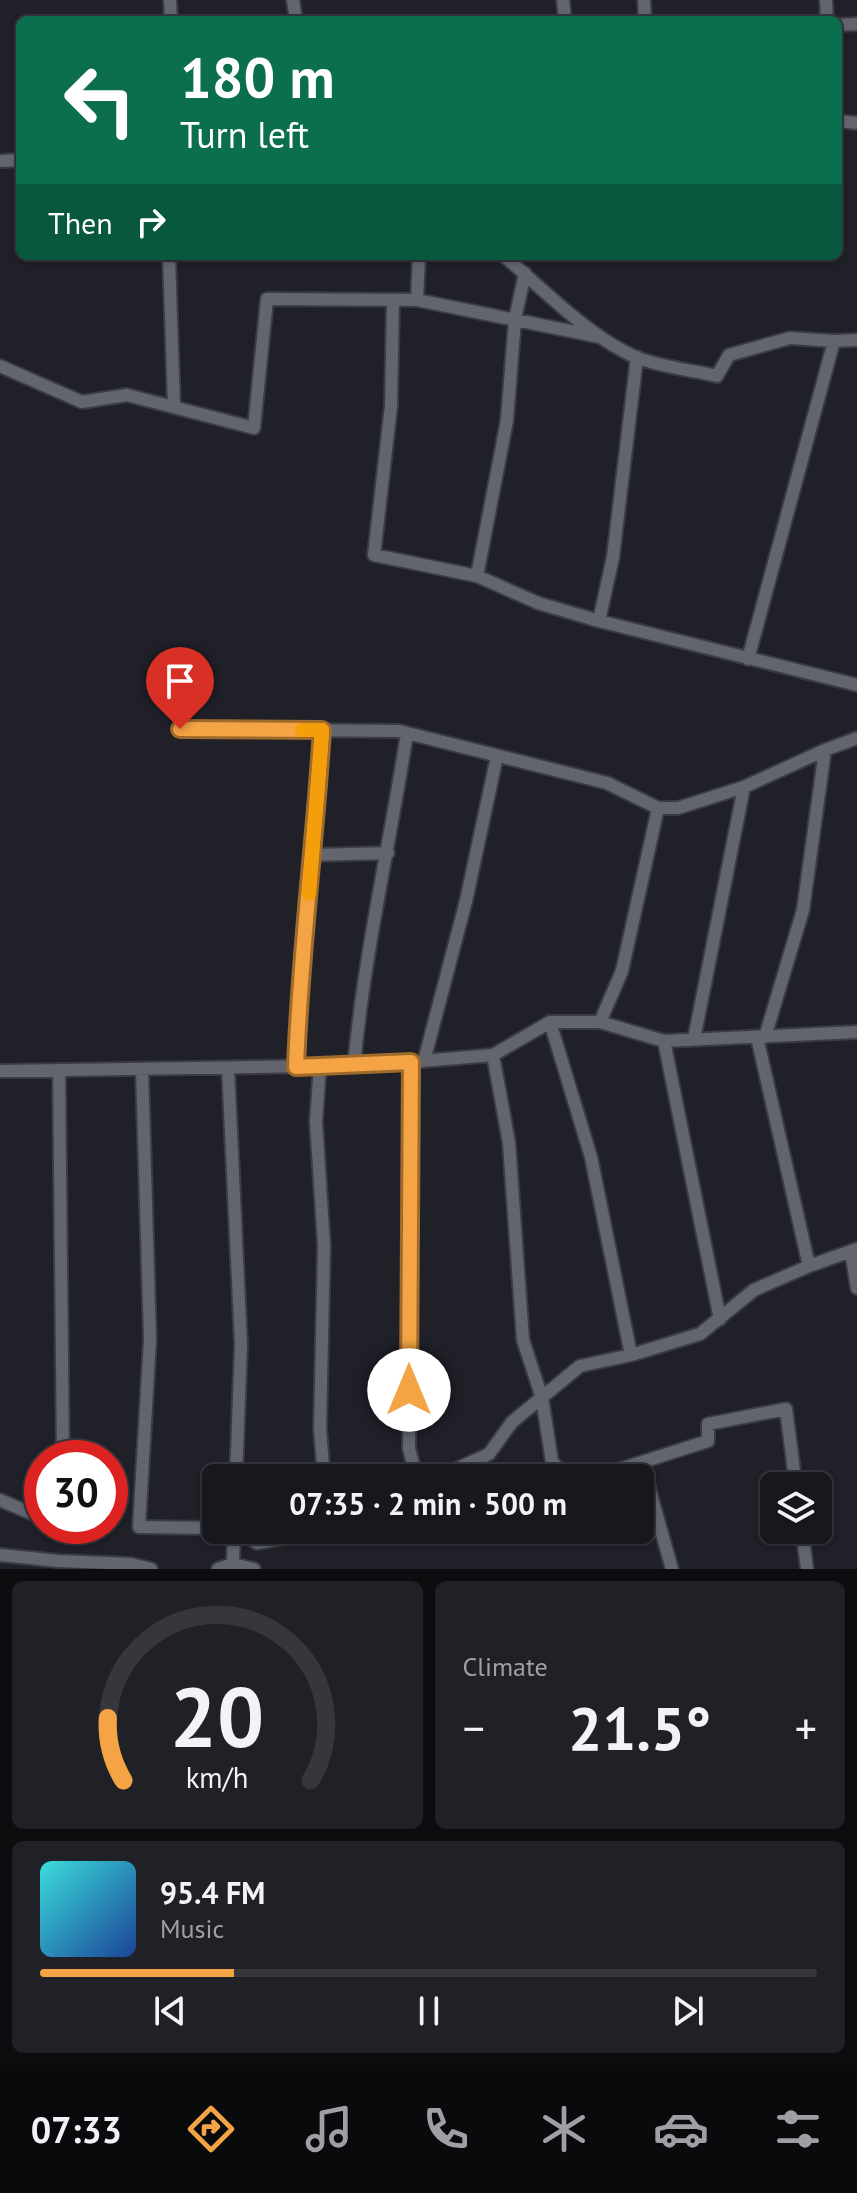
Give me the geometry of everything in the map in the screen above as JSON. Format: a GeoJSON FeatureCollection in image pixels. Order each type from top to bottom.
{"type":"FeatureCollection","features":[{"type":"Feature","properties":{"kind":"street"},"geometry":{"type":"LineString","coordinates":[[169,260],[174,406]]}},
{"type":"Feature","properties":{"kind":"street"},"geometry":{"type":"LineString","coordinates":[[417,300],[419,260]]}},
{"type":"Feature","properties":{"kind":"street"},"geometry":{"type":"LineString","coordinates":[[509,260],[600,337],[637,357],[717,376],[729,355],[790,338],[857,340]]}},
{"type":"Feature","properties":{"kind":"street"},"geometry":{"type":"LineString","coordinates":[[477,576],[507,420],[515,319],[525,273]]}},
{"type":"Feature","properties":{"kind":"street"},"geometry":{"type":"LineString","coordinates":[[0,366],[82,402],[127,395],[254,428],[267,299],[417,300],[600,337]]}},
{"type":"Feature","properties":{"kind":"street"},"geometry":{"type":"LineString","coordinates":[[393,301],[391,406],[374,555],[477,576],[538,603],[599,621],[857,685]]}},
{"type":"Feature","properties":{"kind":"street"},"geometry":{"type":"LineString","coordinates":[[748,659],[834,341]]}},
{"type":"Feature","properties":{"kind":"street"},"geometry":{"type":"LineString","coordinates":[[599,621],[613,557],[637,357]]}},
{"type":"Feature","properties":{"kind":"street"},"geometry":{"type":"LineString","coordinates":[[180,729],[407,733],[607,783],[658,808],[678,808],[744,787],[857,738]]}},
{"type":"Feature","properties":{"kind":"street"},"geometry":{"type":"LineString","coordinates":[[296,1067],[299,988],[322,730]]}},
{"type":"Feature","properties":{"kind":"street"},"geometry":{"type":"LineString","coordinates":[[354,1066],[360,995],[388,853],[407,733]]}},
{"type":"Feature","properties":{"kind":"street"},"geometry":{"type":"LineString","coordinates":[[809,1266],[761,1037],[803,910],[825,750]]}},
{"type":"Feature","properties":{"kind":"street"},"geometry":{"type":"LineString","coordinates":[[413,1464],[409,1449],[417,1062],[466,901],[497,756]]}},
{"type":"Feature","properties":{"kind":"street"},"geometry":{"type":"LineString","coordinates":[[694,1039],[744,787]]}},
{"type":"Feature","properties":{"kind":"street"},"geometry":{"type":"LineString","coordinates":[[600,1022],[622,971],[658,808]]}},
{"type":"Feature","properties":{"kind":"street"},"geometry":{"type":"LineString","coordinates":[[313,855],[388,853]]}},
{"type":"Feature","properties":{"kind":"street"},"geometry":{"type":"LineString","coordinates":[[0,1071],[354,1066],[417,1062],[493,1055],[550,1022],[600,1022],[664,1041],[857,1032]]}},
{"type":"Feature","properties":{"kind":"street"},"geometry":{"type":"LineString","coordinates":[[550,1022],[591,1157],[631,1355]]}},
{"type":"Feature","properties":{"kind":"street"},"geometry":{"type":"LineString","coordinates":[[664,1041],[720,1319]]}},
{"type":"Feature","properties":{"kind":"street"},"geometry":{"type":"LineString","coordinates":[[493,1055],[509,1143],[523,1340],[542,1398],[554,1464]]}},
{"type":"Feature","properties":{"kind":"street"},"geometry":{"type":"LineString","coordinates":[[320,1066],[316,1121],[324,1246],[320,1417],[323,1464]]}},
{"type":"Feature","properties":{"kind":"street"},"geometry":{"type":"LineString","coordinates":[[228,1068],[241,1344],[237,1464]]}},
{"type":"Feature","properties":{"kind":"street"},"geometry":{"type":"LineString","coordinates":[[142,1069],[150,1339],[139,1527],[202,1528]]}},
{"type":"Feature","properties":{"kind":"street"},"geometry":{"type":"LineString","coordinates":[[59,1070],[63,1440]]}},
{"type":"Feature","properties":{"kind":"street"},"geometry":{"type":"LineString","coordinates":[[467,1464],[489,1454],[512,1422],[580,1366],[631,1355],[700,1334],[754,1290],[854,1250],[857,1288]]}},
{"type":"Feature","properties":{"kind":"street"},"geometry":{"type":"LineString","coordinates":[[639,1464],[708,1441],[708,1424],[786,1409],[794,1472]]}},
{"type":"Feature","properties":{"kind":"street"},"geometry":{"type":"LineString","coordinates":[[642,1463],[672,1569]]}},
{"type":"Feature","properties":{"kind":"street"},"geometry":{"type":"LineString","coordinates":[[0,1500],[24,1510]]}},
{"type":"Feature","properties":{"kind":"street"},"geometry":{"type":"LineString","coordinates":[[233,1564],[235,1544]]}},
{"type":"Feature","properties":{"kind":"street"},"geometry":{"type":"LineString","coordinates":[[804,1544],[807,1569]]}},
{"type":"Feature","properties":{"kind":"street"},"geometry":{"type":"LineString","coordinates":[[0,1555],[131,1564],[151,1569]]}},
{"type":"Feature","properties":{"kind":"street"},"geometry":{"type":"LineString","coordinates":[[218,1569],[233,1564],[254,1569]]}},
{"type":"Feature","properties":{"kind":"slow traffic"},"geometry":{"type":"LineString","coordinates":[[302,730],[322,730],[309,894]]}},
{"type":"Feature","properties":{"kind":"route"},"geometry":{"type":"LineString","coordinates":[[180,729],[322,730],[318,805],[299,988],[296,1067],[411,1062],[409,1390]]}}]}
